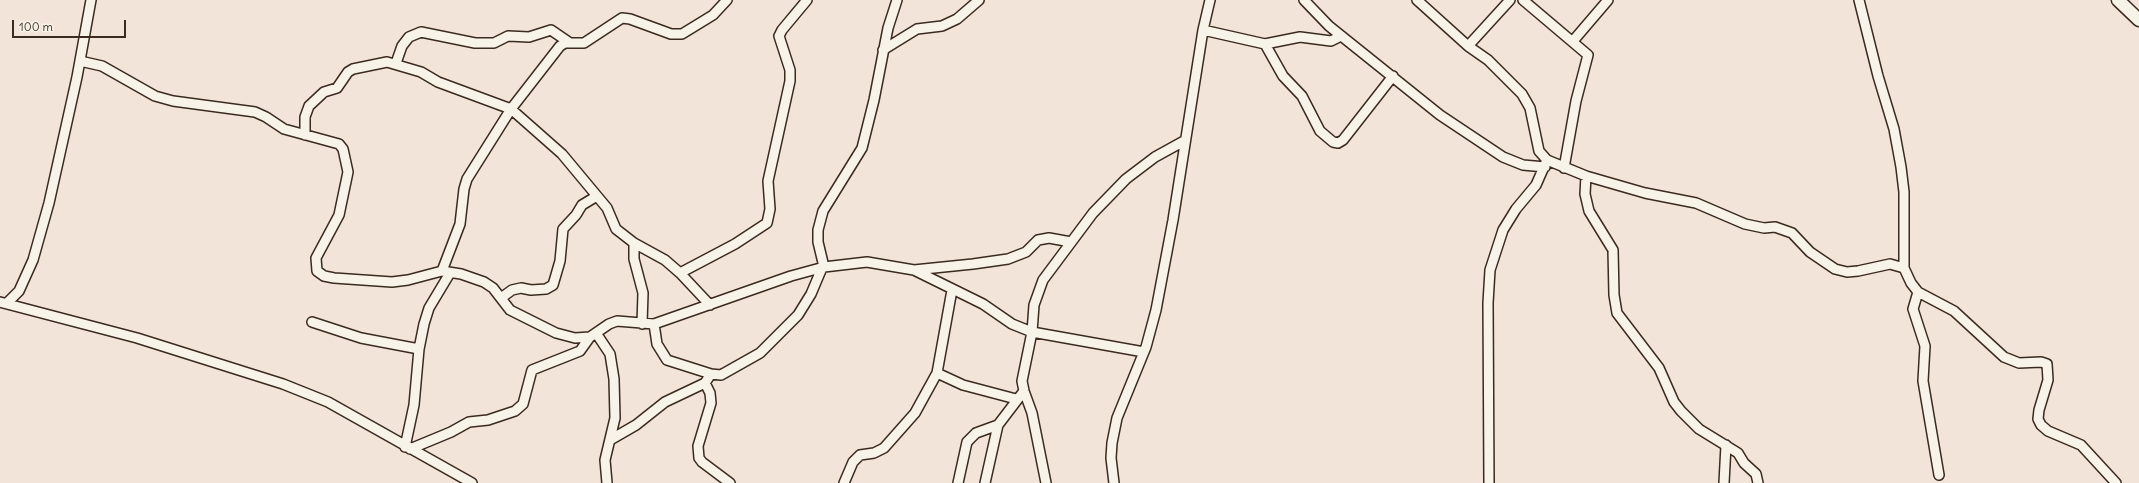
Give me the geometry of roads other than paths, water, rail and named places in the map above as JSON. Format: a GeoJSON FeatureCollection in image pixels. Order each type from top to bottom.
{"type":"FeatureCollection","features":[{"type":"Feature","properties":{"kind":"main road"},"geometry":{"type":"LineString","coordinates":[[2118,0],[2139,20]]}},
{"type":"Feature","properties":{"kind":"street"},"geometry":{"type":"LineString","coordinates":[[3,302],[20,291],[33,260],[49,203],[80,61],[91,0]]}},
{"type":"Feature","properties":{"kind":"street"},"geometry":{"type":"LineString","coordinates":[[407,448],[414,405],[419,349],[424,324],[429,308],[446,272],[460,224],[464,189],[467,179],[511,109],[560,46],[570,43],[584,43],[622,18],[630,19],[671,34],[682,34],[713,14],[727,0]]}},
{"type":"Feature","properties":{"kind":"street"},"geometry":{"type":"LineString","coordinates":[[680,273],[735,244],[767,223],[770,209],[768,181],[790,81],[790,70],[779,36],[807,0]]}},
{"type":"Feature","properties":{"kind":"street"},"geometry":{"type":"LineString","coordinates":[[654,324],[657,344],[667,360],[711,374],[721,375],[760,353],[798,315],[811,294],[823,268],[818,242],[818,230],[823,211],[862,148],[874,100],[883,50],[897,0]]}},
{"type":"Feature","properties":{"kind":"street"},"geometry":{"type":"LineString","coordinates":[[883,50],[916,29],[942,26],[957,19],[979,0]]}},
{"type":"Feature","properties":{"kind":"street"},"geometry":{"type":"LineString","coordinates":[[1114,483],[1110,458],[1112,443],[1118,418],[1144,352],[1156,310],[1173,220],[1184,141],[1203,30],[1210,0]]}},
{"type":"Feature","properties":{"kind":"street"},"geometry":{"type":"LineString","coordinates":[[1304,0],[1341,36],[1440,115],[1503,156],[1523,165],[1546,164],[1564,168],[1645,193],[1696,203],[1745,224],[1764,228],[1775,227],[1792,233],[1810,252],[1835,269],[1847,272],[1890,264],[1904,268]]}},
{"type":"Feature","properties":{"kind":"street"},"geometry":{"type":"LineString","coordinates":[[1468,46],[1510,0]]}},
{"type":"Feature","properties":{"kind":"street"},"geometry":{"type":"LineString","coordinates":[[1523,0],[1588,55],[1576,101],[1564,168]]}},
{"type":"Feature","properties":{"kind":"street"},"geometry":{"type":"LineString","coordinates":[[1573,41],[1608,0]]}},
{"type":"Feature","properties":{"kind":"street"},"geometry":{"type":"LineString","coordinates":[[1859,0],[1878,76],[1894,129],[1901,166],[1904,192],[1904,268],[1911,283],[1918,292],[1954,311],[2004,357],[2019,363],[2041,362],[2047,364],[2048,380],[2038,418],[2041,425],[2048,431],[2081,445],[2116,483]]}},
{"type":"Feature","properties":{"kind":"street"},"geometry":{"type":"LineString","coordinates":[[1420,1],[1468,46],[1488,60],[1522,94],[1530,108],[1539,151],[1546,164]]}},
{"type":"Feature","properties":{"kind":"street"},"geometry":{"type":"LineString","coordinates":[[396,63],[402,46],[409,37],[421,32],[475,43],[494,43],[508,36],[529,37],[551,30],[570,43]]}},
{"type":"Feature","properties":{"kind":"street"},"geometry":{"type":"LineString","coordinates":[[1203,30],[1264,44],[1300,37],[1331,41],[1341,36]]}},
{"type":"Feature","properties":{"kind":"street"},"geometry":{"type":"LineString","coordinates":[[1264,44],[1282,76],[1302,96],[1320,131],[1332,142],[1338,143],[1343,140],[1393,76]]}},
{"type":"Feature","properties":{"kind":"street"},"geometry":{"type":"LineString","coordinates":[[80,61],[102,66],[155,96],[173,102],[255,112],[266,117],[284,129],[305,136],[339,144],[344,149],[348,172],[338,215],[316,258],[316,271],[324,276],[392,282],[446,272],[461,274],[484,282],[493,288],[510,310],[556,333],[575,338],[593,335]]}},
{"type":"Feature","properties":{"kind":"street"},"geometry":{"type":"LineString","coordinates":[[305,136],[305,117],[309,106],[324,92],[340,86],[348,72],[353,69],[380,63],[396,63],[438,82],[511,109],[554,146],[607,208],[612,223],[616,229],[634,243],[665,260],[680,273],[710,305]]}},
{"type":"Feature","properties":{"kind":"street"},"geometry":{"type":"LineString","coordinates":[[1046,483],[1032,413],[1022,382],[1032,332],[1034,305],[1043,280],[1093,212],[1126,179],[1155,156],[1184,141]]}},
{"type":"Feature","properties":{"kind":"street"},"geometry":{"type":"LineString","coordinates":[[1489,483],[1488,303],[1490,270],[1503,230],[1516,209],[1536,185],[1546,164]]}},
{"type":"Feature","properties":{"kind":"street"},"geometry":{"type":"LineString","coordinates":[[1586,176],[1585,194],[1589,211],[1613,250],[1614,295],[1617,313],[1659,368],[1674,402],[1681,411],[1700,429],[1738,453],[1744,463],[1756,474],[1758,483]]}},
{"type":"Feature","properties":{"kind":"street"},"geometry":{"type":"LineString","coordinates":[[501,298],[512,290],[521,288],[531,290],[546,289],[553,285],[560,261],[563,229],[576,215],[582,205],[597,196]]}},
{"type":"Feature","properties":{"kind":"street"},"geometry":{"type":"LineString","coordinates":[[407,448],[469,422],[488,420],[515,411],[523,404],[532,370],[580,351],[593,335],[617,321],[654,324],[791,276],[823,268],[867,262],[914,270],[973,264],[1008,258],[1026,252],[1038,240],[1048,238],[1071,242]]}},
{"type":"Feature","properties":{"kind":"street"},"geometry":{"type":"LineString","coordinates":[[634,243],[634,259],[643,293],[642,324]]}},
{"type":"Feature","properties":{"kind":"street"},"geometry":{"type":"LineString","coordinates":[[914,270],[983,304],[1012,324],[1032,332],[1144,352]]}},
{"type":"Feature","properties":{"kind":"street"},"geometry":{"type":"LineString","coordinates":[[844,483],[847,471],[860,455],[874,453],[893,440],[915,413],[937,373],[952,290]]}},
{"type":"Feature","properties":{"kind":"street"},"geometry":{"type":"LineString","coordinates":[[1918,292],[1914,304],[1914,314],[1925,346],[1923,381],[1939,475]]}},
{"type":"Feature","properties":{"kind":"street"},"geometry":{"type":"LineString","coordinates":[[3,302],[137,338],[283,384],[328,402],[407,448],[472,483]]}},
{"type":"Feature","properties":{"kind":"street"},"geometry":{"type":"LineString","coordinates":[[312,322],[361,338],[419,349]]}},
{"type":"Feature","properties":{"kind":"street"},"geometry":{"type":"LineString","coordinates":[[593,335],[610,354],[614,379],[615,418],[605,460],[607,483]]}},
{"type":"Feature","properties":{"kind":"street"},"geometry":{"type":"LineString","coordinates":[[937,373],[964,385],[1016,399]]}},
{"type":"Feature","properties":{"kind":"street"},"geometry":{"type":"LineString","coordinates":[[610,440],[636,425],[665,402],[705,383],[711,374]]}},
{"type":"Feature","properties":{"kind":"street"},"geometry":{"type":"LineString","coordinates":[[705,383],[710,393],[711,403],[698,446],[699,458],[702,462],[730,483]]}},
{"type":"Feature","properties":{"kind":"street"},"geometry":{"type":"LineString","coordinates":[[985,483],[998,424],[1016,399],[1024,391]]}},
{"type":"Feature","properties":{"kind":"street"},"geometry":{"type":"LineString","coordinates":[[958,483],[967,442],[976,433],[998,424]]}},
{"type":"Feature","properties":{"kind":"street"},"geometry":{"type":"LineString","coordinates":[[1724,483],[1726,445]]}}]}
